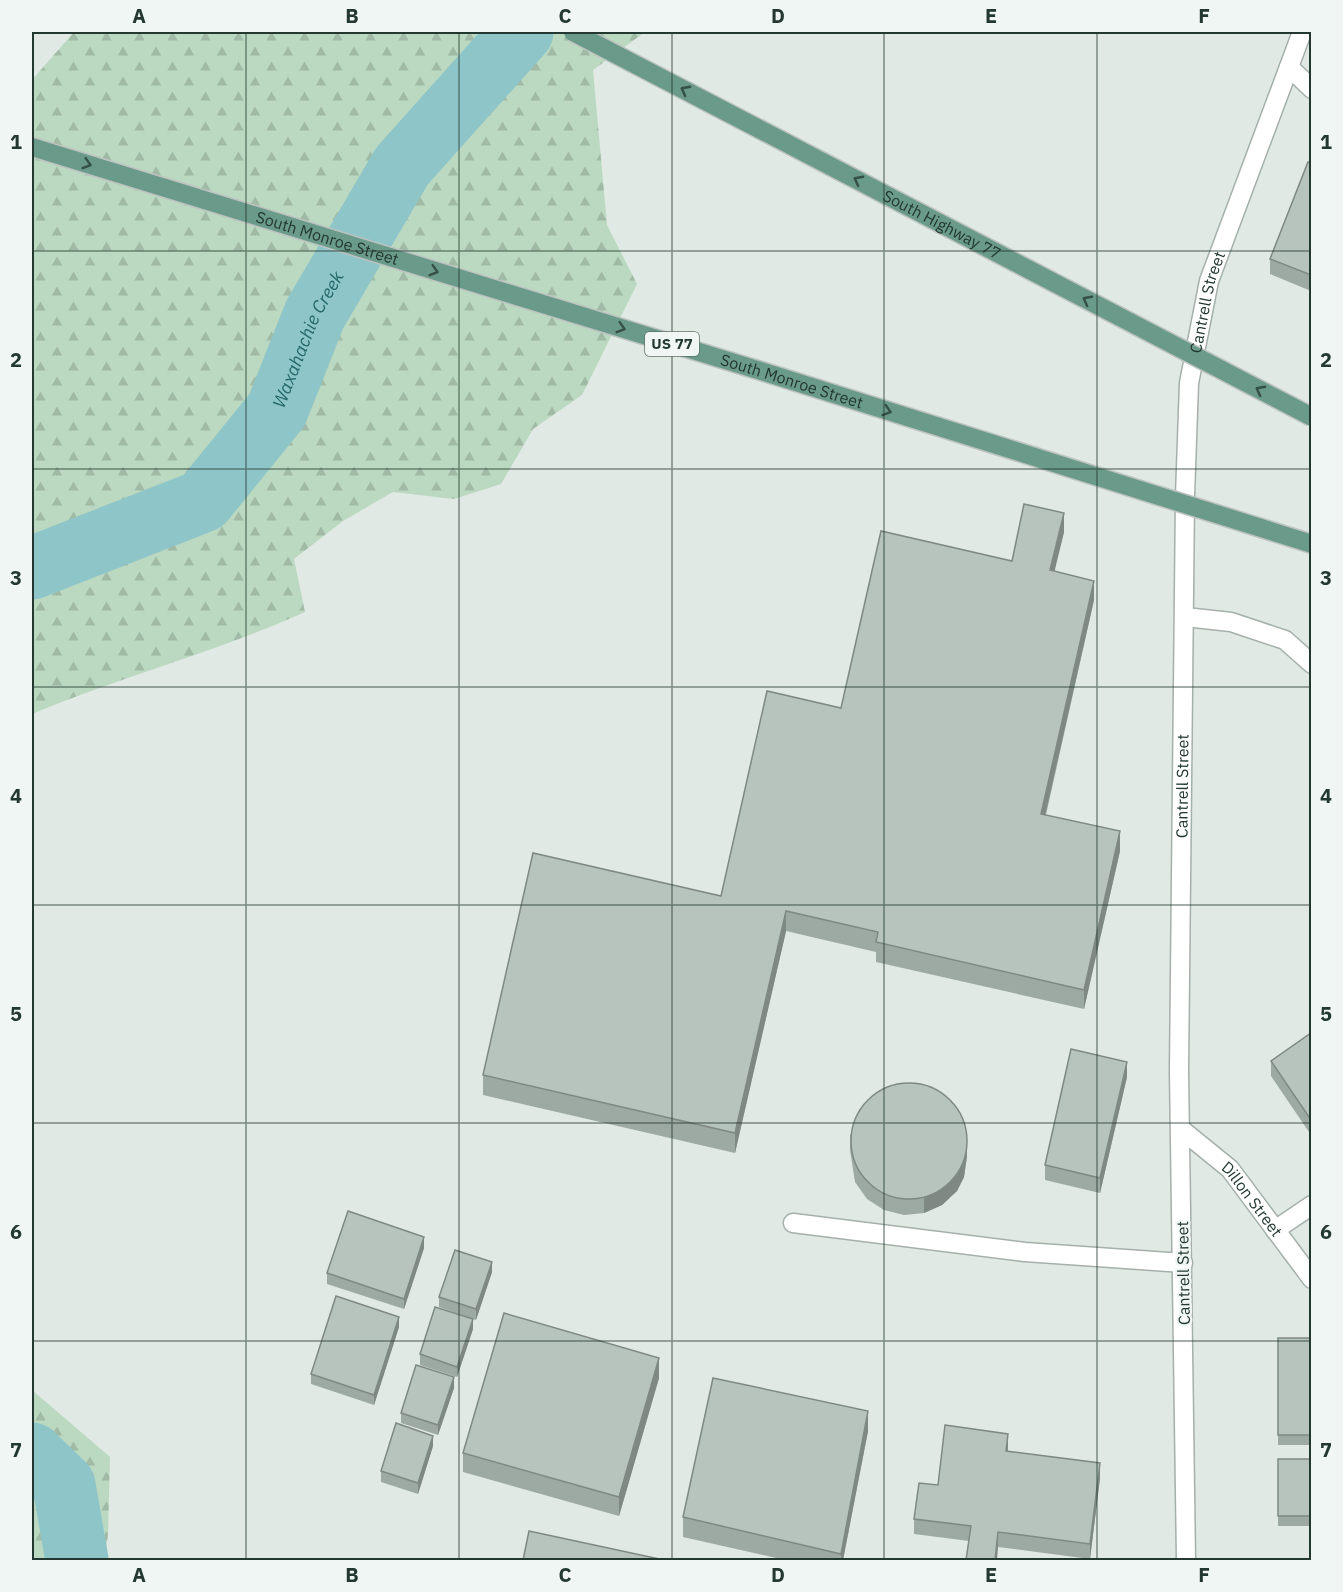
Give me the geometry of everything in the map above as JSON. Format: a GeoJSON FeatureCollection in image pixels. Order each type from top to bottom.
{"type":"FeatureCollection","features":[{"type":"Feature","properties":{"kind":"main road","name":"South Highway 77"},"geometry":{"type":"LineString","coordinates":[[573,32],[1311,417]]}},
{"type":"Feature","properties":{"kind":"main road","name":"South Monroe Street"},"geometry":{"type":"LineString","coordinates":[[32,147],[761,370],[1311,544]]}},
{"type":"Feature","properties":{"kind":"street","name":"Cantrell Street"},"geometry":{"type":"LineString","coordinates":[[1186,1560],[1182,1130],[1179,1071],[1189,383],[1209,281],[1302,32]]}},
{"type":"Feature","properties":{"kind":"street"},"geometry":{"type":"LineString","coordinates":[[1289,67],[1311,89]]}},
{"type":"Feature","properties":{"kind":"street"},"geometry":{"type":"LineString","coordinates":[[1185,616],[1231,622],[1285,640],[1311,664]]}},
{"type":"Feature","properties":{"kind":"street","name":"Dillon Street"},"geometry":{"type":"LineString","coordinates":[[1182,1130],[1230,1169],[1311,1279]]}},
{"type":"Feature","properties":{"kind":"street"},"geometry":{"type":"LineString","coordinates":[[1275,1230],[1311,1205]]}},
{"type":"Feature","properties":{"kind":"street"},"geometry":{"type":"LineString","coordinates":[[794,1223],[1025,1251],[1183,1263]]}},
{"type":"Feature","properties":{"kind":"green space"},"geometry":{"type":"Polygon","coordinates":[[[74,32],[645,32],[593,70],[607,225],[637,284],[582,395],[533,429],[501,484],[454,499],[393,492],[343,521],[294,559],[305,612],[32,714],[32,80],[74,32]]]}},
{"type":"Feature","properties":{"kind":"green space"},"geometry":{"type":"Polygon","coordinates":[[[32,1390],[110,1457],[108,1535],[104,1560],[32,1560],[32,1390]]]}},
{"type":"Feature","properties":{"kind":"building"},"geometry":{"type":"Polygon","coordinates":[[[1308,162],[1311,163],[1311,275],[1270,259],[1308,162]]]}},
{"type":"Feature","properties":{"kind":"building"},"geometry":{"type":"Polygon","coordinates":[[[1024,504],[1064,513],[1050,570],[1094,581],[1041,814],[1120,831],[1084,990],[876,942],[878,932],[786,911],[735,1133],[483,1075],[533,853],[721,896],[767,691],[841,708],[881,531],[1012,561],[1024,504]]]}},
{"type":"Feature","properties":{"kind":"building"},"geometry":{"type":"Polygon","coordinates":[[[1311,1033],[1311,1120],[1271,1061],[1311,1033]]]}},
{"type":"Feature","properties":{"kind":"building"},"geometry":{"type":"Polygon","coordinates":[[[1071,1049],[1127,1062],[1100,1178],[1045,1165],[1071,1049]]]}},
{"type":"Feature","properties":{"kind":"building"},"geometry":{"type":"Polygon","coordinates":[[[909,1083],[931,1087],[950,1100],[963,1119],[967,1141],[963,1163],[950,1182],[931,1195],[909,1199],[887,1195],[868,1182],[855,1163],[851,1141],[855,1119],[868,1100],[887,1087],[909,1083]]]}},
{"type":"Feature","properties":{"kind":"building"},"geometry":{"type":"Polygon","coordinates":[[[348,1211],[424,1237],[404,1299],[327,1273],[348,1211]]]}},
{"type":"Feature","properties":{"kind":"building"},"geometry":{"type":"Polygon","coordinates":[[[455,1250],[492,1262],[476,1309],[439,1297],[455,1250]]]}},
{"type":"Feature","properties":{"kind":"building"},"geometry":{"type":"Polygon","coordinates":[[[336,1296],[399,1317],[374,1395],[311,1374],[336,1296]]]}},
{"type":"Feature","properties":{"kind":"building"},"geometry":{"type":"Polygon","coordinates":[[[435,1307],[473,1319],[457,1367],[420,1354],[435,1307]]]}},
{"type":"Feature","properties":{"kind":"building"},"geometry":{"type":"Polygon","coordinates":[[[504,1313],[659,1358],[619,1497],[463,1453],[504,1313]]]}},
{"type":"Feature","properties":{"kind":"building"},"geometry":{"type":"Polygon","coordinates":[[[1278,1338],[1311,1338],[1311,1435],[1278,1435],[1278,1338]]]}},
{"type":"Feature","properties":{"kind":"building"},"geometry":{"type":"Polygon","coordinates":[[[416,1365],[454,1377],[438,1425],[401,1413],[416,1365]]]}},
{"type":"Feature","properties":{"kind":"building"},"geometry":{"type":"Polygon","coordinates":[[[713,1378],[868,1411],[841,1554],[683,1517],[713,1378]]]}},
{"type":"Feature","properties":{"kind":"building"},"geometry":{"type":"Polygon","coordinates":[[[396,1423],[433,1436],[418,1483],[381,1471],[396,1423]]]}},
{"type":"Feature","properties":{"kind":"building"},"geometry":{"type":"Polygon","coordinates":[[[945,1425],[1008,1434],[1006,1451],[1100,1463],[1090,1544],[998,1532],[995,1560],[966,1560],[971,1526],[914,1519],[919,1483],[938,1485],[945,1425]]]}},
{"type":"Feature","properties":{"kind":"building"},"geometry":{"type":"Polygon","coordinates":[[[1278,1459],[1311,1459],[1311,1516],[1278,1516],[1278,1459]]]}},
{"type":"Feature","properties":{"kind":"building"},"geometry":{"type":"Polygon","coordinates":[[[529,1531],[664,1560],[523,1560],[529,1531]]]}},
{"type":"Feature","properties":{"kind":"waterway","name":"Waxahachie Creek"},"geometry":{"type":"LineString","coordinates":[[32,568],[203,501],[277,410],[315,314],[402,166],[522,32]]}},
{"type":"Feature","properties":{"kind":"waterway","name":"Waxahachie Creek"},"geometry":{"type":"LineString","coordinates":[[32,1454],[64,1485],[77,1560]]}}]}
